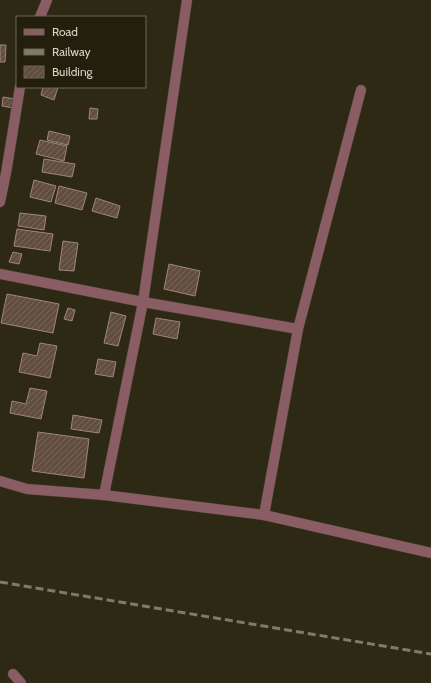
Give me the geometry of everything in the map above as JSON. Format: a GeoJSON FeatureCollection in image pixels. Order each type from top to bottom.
{"type":"FeatureCollection","features":[{"type":"Feature","properties":{"kind":"street"},"geometry":{"type":"LineString","coordinates":[[40,16],[46,0]]}},
{"type":"Feature","properties":{"kind":"street"},"geometry":{"type":"LineString","coordinates":[[104,495],[143,302],[187,0]]}},
{"type":"Feature","properties":{"kind":"street"},"geometry":{"type":"LineString","coordinates":[[0,202],[20,88]]}},
{"type":"Feature","properties":{"kind":"street"},"geometry":{"type":"LineString","coordinates":[[264,515],[298,329],[361,90]]}},
{"type":"Feature","properties":{"kind":"street"},"geometry":{"type":"LineString","coordinates":[[0,274],[143,302],[298,329]]}},
{"type":"Feature","properties":{"kind":"street"},"geometry":{"type":"LineString","coordinates":[[0,481],[27,489],[104,495],[264,515],[431,553]]}},
{"type":"Feature","properties":{"kind":"street"},"geometry":{"type":"LineString","coordinates":[[13,674],[21,683]]}},
{"type":"Feature","properties":{"kind":"building"},"geometry":{"type":"Polygon","coordinates":[[[0,45],[6,45],[5,62],[0,62],[0,45]]]}},
{"type":"Feature","properties":{"kind":"building"},"geometry":{"type":"Polygon","coordinates":[[[43,88],[58,88],[54,100],[41,95],[43,88]]]}},
{"type":"Feature","properties":{"kind":"building"},"geometry":{"type":"Polygon","coordinates":[[[3,97],[15,99],[13,108],[2,106],[3,97]]]}},
{"type":"Feature","properties":{"kind":"building"},"geometry":{"type":"Polygon","coordinates":[[[90,108],[98,109],[97,119],[89,119],[90,108]]]}},
{"type":"Feature","properties":{"kind":"building"},"geometry":{"type":"Polygon","coordinates":[[[49,131],[70,136],[68,145],[47,140],[49,131]]]}},
{"type":"Feature","properties":{"kind":"building"},"geometry":{"type":"Polygon","coordinates":[[[40,140],[67,146],[64,161],[36,154],[40,140]]]}},
{"type":"Feature","properties":{"kind":"building"},"geometry":{"type":"Polygon","coordinates":[[[44,159],[75,164],[72,177],[42,172],[44,159]]]}},
{"type":"Feature","properties":{"kind":"building"},"geometry":{"type":"Polygon","coordinates":[[[34,180],[56,186],[51,202],[30,197],[34,180]]]}},
{"type":"Feature","properties":{"kind":"building"},"geometry":{"type":"Polygon","coordinates":[[[59,186],[87,193],[82,210],[55,203],[59,186]]]}},
{"type":"Feature","properties":{"kind":"building"},"geometry":{"type":"Polygon","coordinates":[[[96,198],[120,206],[117,218],[92,211],[96,198]]]}},
{"type":"Feature","properties":{"kind":"building"},"geometry":{"type":"Polygon","coordinates":[[[20,213],[46,216],[44,230],[18,226],[20,213]]]}},
{"type":"Feature","properties":{"kind":"building"},"geometry":{"type":"Polygon","coordinates":[[[17,229],[53,234],[50,251],[14,246],[17,229]]]}},
{"type":"Feature","properties":{"kind":"building"},"geometry":{"type":"Polygon","coordinates":[[[63,241],[78,243],[74,271],[59,270],[63,241]]]}},
{"type":"Feature","properties":{"kind":"building"},"geometry":{"type":"Polygon","coordinates":[[[13,252],[22,254],[19,264],[9,262],[13,252]]]}},
{"type":"Feature","properties":{"kind":"building"},"geometry":{"type":"Polygon","coordinates":[[[169,264],[200,271],[195,296],[164,289],[169,264]]]}},
{"type":"Feature","properties":{"kind":"building"},"geometry":{"type":"Polygon","coordinates":[[[7,294],[59,304],[53,333],[1,323],[7,294]]]}},
{"type":"Feature","properties":{"kind":"building"},"geometry":{"type":"Polygon","coordinates":[[[68,308],[75,310],[72,321],[64,319],[68,308]]]}},
{"type":"Feature","properties":{"kind":"building"},"geometry":{"type":"Polygon","coordinates":[[[111,312],[126,316],[118,346],[104,343],[111,312]]]}},
{"type":"Feature","properties":{"kind":"building"},"geometry":{"type":"Polygon","coordinates":[[[156,318],[180,322],[177,339],[153,334],[156,318]]]}},
{"type":"Feature","properties":{"kind":"building"},"geometry":{"type":"Polygon","coordinates":[[[40,343],[57,346],[50,378],[19,372],[23,353],[37,356],[40,343]]]}},
{"type":"Feature","properties":{"kind":"building"},"geometry":{"type":"Polygon","coordinates":[[[98,359],[116,362],[113,377],[95,374],[98,359]]]}},
{"type":"Feature","properties":{"kind":"building"},"geometry":{"type":"Polygon","coordinates":[[[30,388],[47,391],[41,419],[10,413],[12,401],[26,404],[30,388]]]}},
{"type":"Feature","properties":{"kind":"building"},"geometry":{"type":"Polygon","coordinates":[[[73,415],[102,420],[99,433],[71,429],[73,415]]]}},
{"type":"Feature","properties":{"kind":"building"},"geometry":{"type":"Polygon","coordinates":[[[38,432],[89,439],[84,478],[32,471],[38,432]]]}},
{"type":"Feature","properties":{"kind":"railway"},"geometry":{"type":"LineString","coordinates":[[0,582],[431,654]]}}]}
